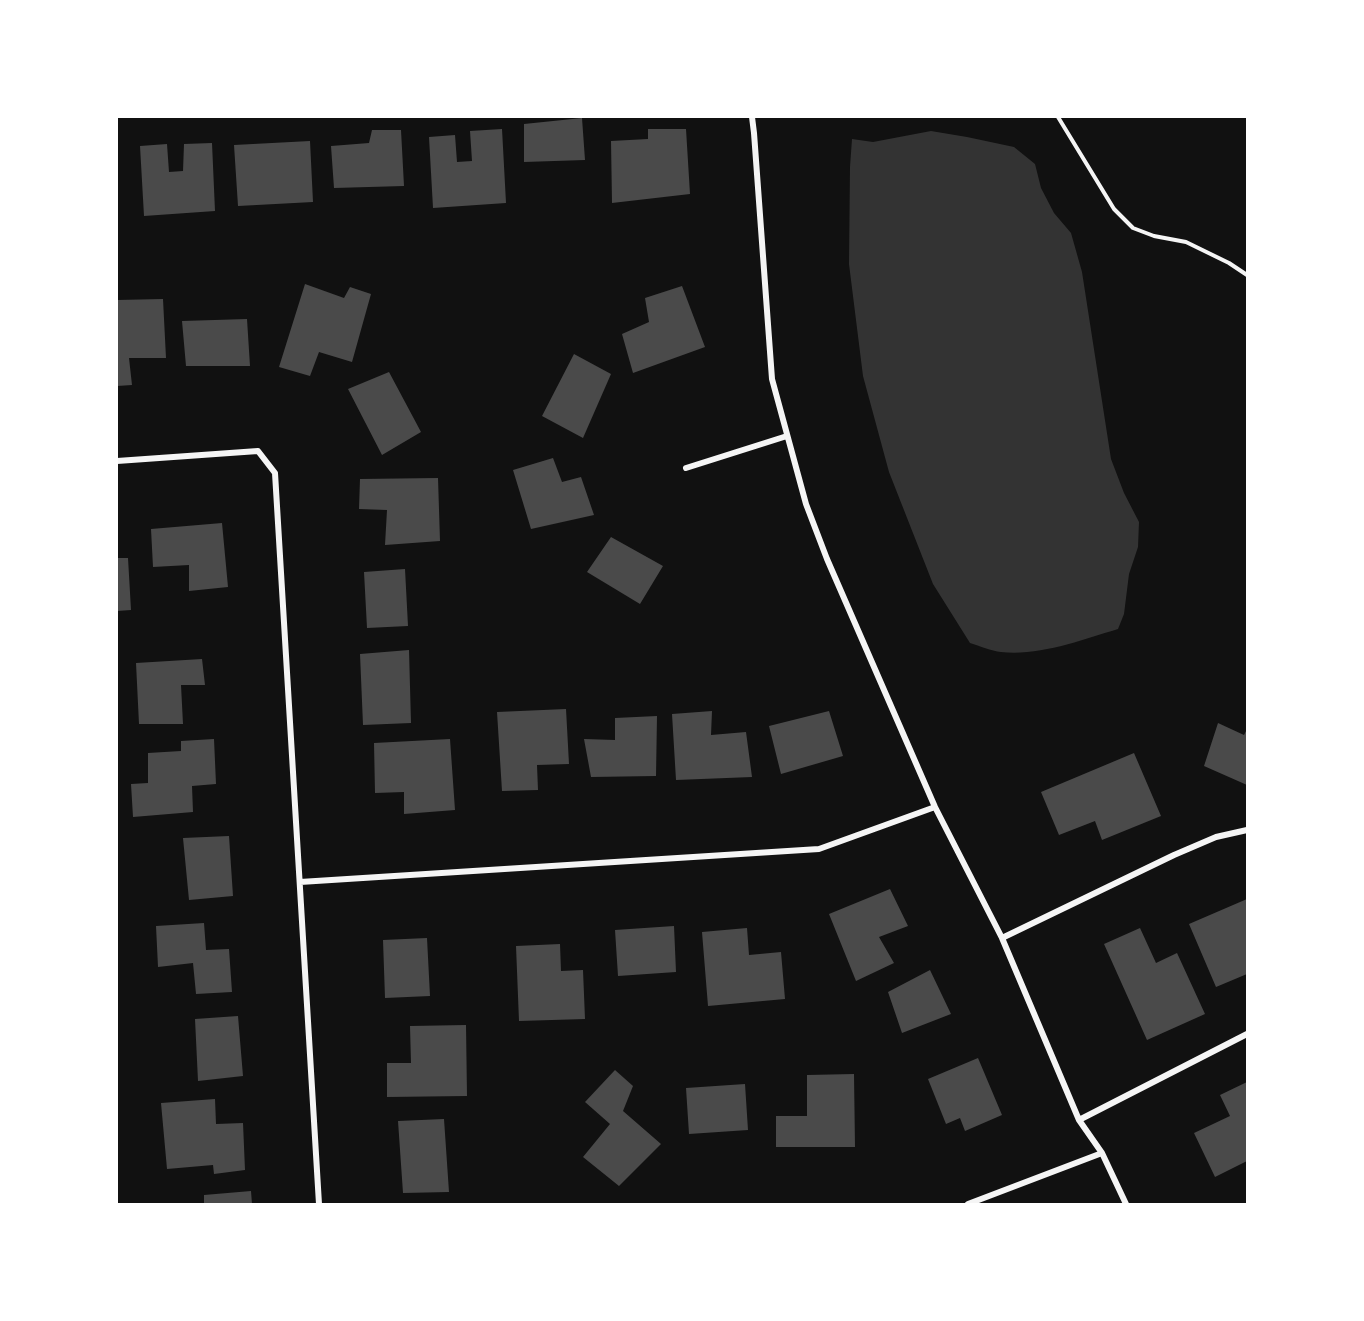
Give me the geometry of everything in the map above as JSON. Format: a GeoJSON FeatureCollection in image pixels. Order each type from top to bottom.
{"type":"FeatureCollection","features":[{"type":"Feature","properties":{"kind":"street"},"geometry":{"type":"LineString","coordinates":[[752,117],[772,379],[806,504],[827,559],[935,807],[1002,938],[1079,1120],[1102,1152],[1126,1204]]}},
{"type":"Feature","properties":{"kind":"street"},"geometry":{"type":"LineString","coordinates":[[686,468],[787,436]]}},
{"type":"Feature","properties":{"kind":"street"},"geometry":{"type":"LineString","coordinates":[[117,461],[258,451],[275,473],[319,1204]]}},
{"type":"Feature","properties":{"kind":"street"},"geometry":{"type":"LineString","coordinates":[[300,882],[819,849],[935,807]]}},
{"type":"Feature","properties":{"kind":"street"},"geometry":{"type":"LineString","coordinates":[[1002,938],[1174,855],[1216,837],[1247,830]]}},
{"type":"Feature","properties":{"kind":"street"},"geometry":{"type":"LineString","coordinates":[[1079,1120],[1247,1034]]}},
{"type":"Feature","properties":{"kind":"street"},"geometry":{"type":"LineString","coordinates":[[968,1204],[1102,1152]]}},
{"type":"Feature","properties":{"kind":"path"},"geometry":{"type":"LineString","coordinates":[[1058,117],[1114,209],[1133,228],[1154,236],[1186,242],[1247,274]]}},
{"type":"Feature","properties":{"kind":"shaded area"},"geometry":{"type":"Polygon","coordinates":[[[931,131],[1014,147],[1035,164],[1041,188],[1054,213],[1071,233],[1082,272],[1111,459],[1124,493],[1139,522],[1138,547],[1129,574],[1124,614],[1118,629],[1061,646],[1031,652],[1001,652],[970,643],[933,584],[889,472],[863,376],[849,264],[852,139],[873,142],[931,131]]]}},
{"type":"Feature","properties":{"kind":"building"},"geometry":{"type":"Polygon","coordinates":[[[582,118],[585,160],[524,162],[524,124],[582,118]]]}},
{"type":"Feature","properties":{"kind":"building"},"geometry":{"type":"Polygon","coordinates":[[[502,129],[506,203],[433,208],[429,137],[455,135],[457,162],[472,161],[470,131],[502,129]]]}},
{"type":"Feature","properties":{"kind":"building"},"geometry":{"type":"Polygon","coordinates":[[[648,129],[686,129],[690,194],[612,203],[611,141],[648,139],[648,129]]]}},
{"type":"Feature","properties":{"kind":"building"},"geometry":{"type":"Polygon","coordinates":[[[372,130],[401,130],[404,186],[334,188],[331,146],[369,143],[372,130]]]}},
{"type":"Feature","properties":{"kind":"building"},"geometry":{"type":"Polygon","coordinates":[[[310,141],[313,202],[238,206],[234,145],[310,141]]]}},
{"type":"Feature","properties":{"kind":"building"},"geometry":{"type":"Polygon","coordinates":[[[212,143],[215,211],[144,216],[140,146],[167,144],[169,172],[183,171],[184,144],[212,143]]]}},
{"type":"Feature","properties":{"kind":"building"},"geometry":{"type":"Polygon","coordinates":[[[305,284],[344,298],[350,287],[371,294],[352,362],[319,352],[310,376],[279,367],[305,284]]]}},
{"type":"Feature","properties":{"kind":"building"},"geometry":{"type":"Polygon","coordinates":[[[682,286],[705,347],[633,373],[622,334],[649,322],[645,298],[682,286]]]}},
{"type":"Feature","properties":{"kind":"building"},"geometry":{"type":"Polygon","coordinates":[[[163,299],[166,358],[129,358],[132,385],[117,386],[117,300],[163,299]]]}},
{"type":"Feature","properties":{"kind":"building"},"geometry":{"type":"Polygon","coordinates":[[[247,319],[250,366],[186,366],[182,321],[247,319]]]}},
{"type":"Feature","properties":{"kind":"building"},"geometry":{"type":"Polygon","coordinates":[[[574,354],[611,374],[583,438],[542,416],[574,354]]]}},
{"type":"Feature","properties":{"kind":"building"},"geometry":{"type":"Polygon","coordinates":[[[389,372],[421,432],[382,455],[348,389],[389,372]]]}},
{"type":"Feature","properties":{"kind":"building"},"geometry":{"type":"Polygon","coordinates":[[[553,458],[562,482],[581,477],[594,515],[531,529],[513,470],[553,458]]]}},
{"type":"Feature","properties":{"kind":"building"},"geometry":{"type":"Polygon","coordinates":[[[438,478],[440,541],[385,545],[387,510],[359,509],[360,479],[438,478]]]}},
{"type":"Feature","properties":{"kind":"building"},"geometry":{"type":"Polygon","coordinates":[[[222,523],[228,587],[189,591],[189,565],[153,567],[151,529],[222,523]]]}},
{"type":"Feature","properties":{"kind":"building"},"geometry":{"type":"Polygon","coordinates":[[[611,537],[663,566],[640,604],[587,572],[611,537]]]}},
{"type":"Feature","properties":{"kind":"building"},"geometry":{"type":"Polygon","coordinates":[[[117,558],[128,558],[131,610],[117,611],[117,558]]]}},
{"type":"Feature","properties":{"kind":"building"},"geometry":{"type":"Polygon","coordinates":[[[405,569],[408,626],[367,628],[364,572],[405,569]]]}},
{"type":"Feature","properties":{"kind":"building"},"geometry":{"type":"Polygon","coordinates":[[[409,650],[411,723],[363,725],[360,654],[409,650]]]}},
{"type":"Feature","properties":{"kind":"building"},"geometry":{"type":"Polygon","coordinates":[[[202,659],[205,685],[181,685],[183,724],[139,724],[136,663],[202,659]]]}},
{"type":"Feature","properties":{"kind":"building"},"geometry":{"type":"Polygon","coordinates":[[[566,709],[569,764],[537,765],[538,790],[502,791],[497,712],[566,709]]]}},
{"type":"Feature","properties":{"kind":"building"},"geometry":{"type":"Polygon","coordinates":[[[712,711],[711,735],[746,732],[752,777],[676,780],[672,714],[712,711]]]}},
{"type":"Feature","properties":{"kind":"building"},"geometry":{"type":"Polygon","coordinates":[[[829,711],[843,756],[781,774],[769,726],[829,711]]]}},
{"type":"Feature","properties":{"kind":"building"},"geometry":{"type":"Polygon","coordinates":[[[657,716],[656,776],[591,777],[584,739],[615,740],[615,718],[657,716]]]}},
{"type":"Feature","properties":{"kind":"building"},"geometry":{"type":"Polygon","coordinates":[[[1218,723],[1244,735],[1247,729],[1247,785],[1204,766],[1218,723]]]}},
{"type":"Feature","properties":{"kind":"building"},"geometry":{"type":"Polygon","coordinates":[[[214,739],[216,784],[192,786],[193,812],[133,817],[131,784],[148,783],[148,753],[181,751],[181,741],[214,739]]]}},
{"type":"Feature","properties":{"kind":"building"},"geometry":{"type":"Polygon","coordinates":[[[450,739],[455,810],[404,814],[404,792],[375,793],[374,743],[450,739]]]}},
{"type":"Feature","properties":{"kind":"building"},"geometry":{"type":"Polygon","coordinates":[[[1134,753],[1161,816],[1102,840],[1095,821],[1059,835],[1041,792],[1134,753]]]}},
{"type":"Feature","properties":{"kind":"building"},"geometry":{"type":"Polygon","coordinates":[[[229,836],[233,896],[189,900],[183,838],[229,836]]]}},
{"type":"Feature","properties":{"kind":"building"},"geometry":{"type":"Polygon","coordinates":[[[890,889],[908,926],[879,937],[894,963],[856,981],[829,914],[890,889]]]}},
{"type":"Feature","properties":{"kind":"building"},"geometry":{"type":"Polygon","coordinates":[[[1247,899],[1247,974],[1216,987],[1189,924],[1247,899]]]}},
{"type":"Feature","properties":{"kind":"building"},"geometry":{"type":"Polygon","coordinates":[[[204,923],[206,950],[229,949],[232,992],[196,994],[193,963],[158,967],[156,926],[204,923]]]}},
{"type":"Feature","properties":{"kind":"building"},"geometry":{"type":"Polygon","coordinates":[[[674,926],[676,972],[618,976],[615,930],[674,926]]]}},
{"type":"Feature","properties":{"kind":"building"},"geometry":{"type":"Polygon","coordinates":[[[747,928],[749,955],[781,952],[785,999],[708,1006],[702,932],[747,928]]]}},
{"type":"Feature","properties":{"kind":"building"},"geometry":{"type":"Polygon","coordinates":[[[1140,928],[1156,963],[1177,953],[1205,1014],[1147,1040],[1104,944],[1140,928]]]}},
{"type":"Feature","properties":{"kind":"building"},"geometry":{"type":"Polygon","coordinates":[[[427,938],[430,996],[385,998],[383,940],[427,938]]]}},
{"type":"Feature","properties":{"kind":"building"},"geometry":{"type":"Polygon","coordinates":[[[560,944],[561,971],[583,970],[585,1019],[519,1021],[516,946],[560,944]]]}},
{"type":"Feature","properties":{"kind":"building"},"geometry":{"type":"Polygon","coordinates":[[[930,970],[951,1014],[902,1033],[888,992],[930,970]]]}},
{"type":"Feature","properties":{"kind":"building"},"geometry":{"type":"Polygon","coordinates":[[[238,1016],[243,1076],[198,1081],[195,1019],[238,1016]]]}},
{"type":"Feature","properties":{"kind":"building"},"geometry":{"type":"Polygon","coordinates":[[[466,1025],[467,1096],[387,1097],[387,1063],[411,1063],[410,1026],[466,1025]]]}},
{"type":"Feature","properties":{"kind":"building"},"geometry":{"type":"Polygon","coordinates":[[[978,1058],[1002,1115],[965,1131],[960,1118],[946,1124],[928,1079],[978,1058]]]}},
{"type":"Feature","properties":{"kind":"building"},"geometry":{"type":"Polygon","coordinates":[[[615,1070],[633,1086],[623,1111],[661,1144],[619,1186],[583,1157],[610,1124],[585,1102],[615,1070]]]}},
{"type":"Feature","properties":{"kind":"building"},"geometry":{"type":"Polygon","coordinates":[[[854,1074],[855,1147],[776,1147],[776,1116],[807,1116],[807,1075],[854,1074]]]}},
{"type":"Feature","properties":{"kind":"building"},"geometry":{"type":"Polygon","coordinates":[[[1247,1082],[1247,1161],[1215,1177],[1194,1133],[1230,1116],[1220,1095],[1247,1082]]]}},
{"type":"Feature","properties":{"kind":"building"},"geometry":{"type":"Polygon","coordinates":[[[745,1084],[748,1130],[689,1134],[686,1088],[745,1084]]]}},
{"type":"Feature","properties":{"kind":"building"},"geometry":{"type":"Polygon","coordinates":[[[215,1099],[216,1124],[243,1123],[245,1170],[214,1174],[213,1165],[167,1169],[161,1103],[215,1099]]]}},
{"type":"Feature","properties":{"kind":"building"},"geometry":{"type":"Polygon","coordinates":[[[444,1119],[449,1192],[403,1193],[398,1121],[444,1119]]]}},
{"type":"Feature","properties":{"kind":"building"},"geometry":{"type":"Polygon","coordinates":[[[251,1191],[252,1204],[204,1204],[204,1195],[251,1191]]]}}]}
